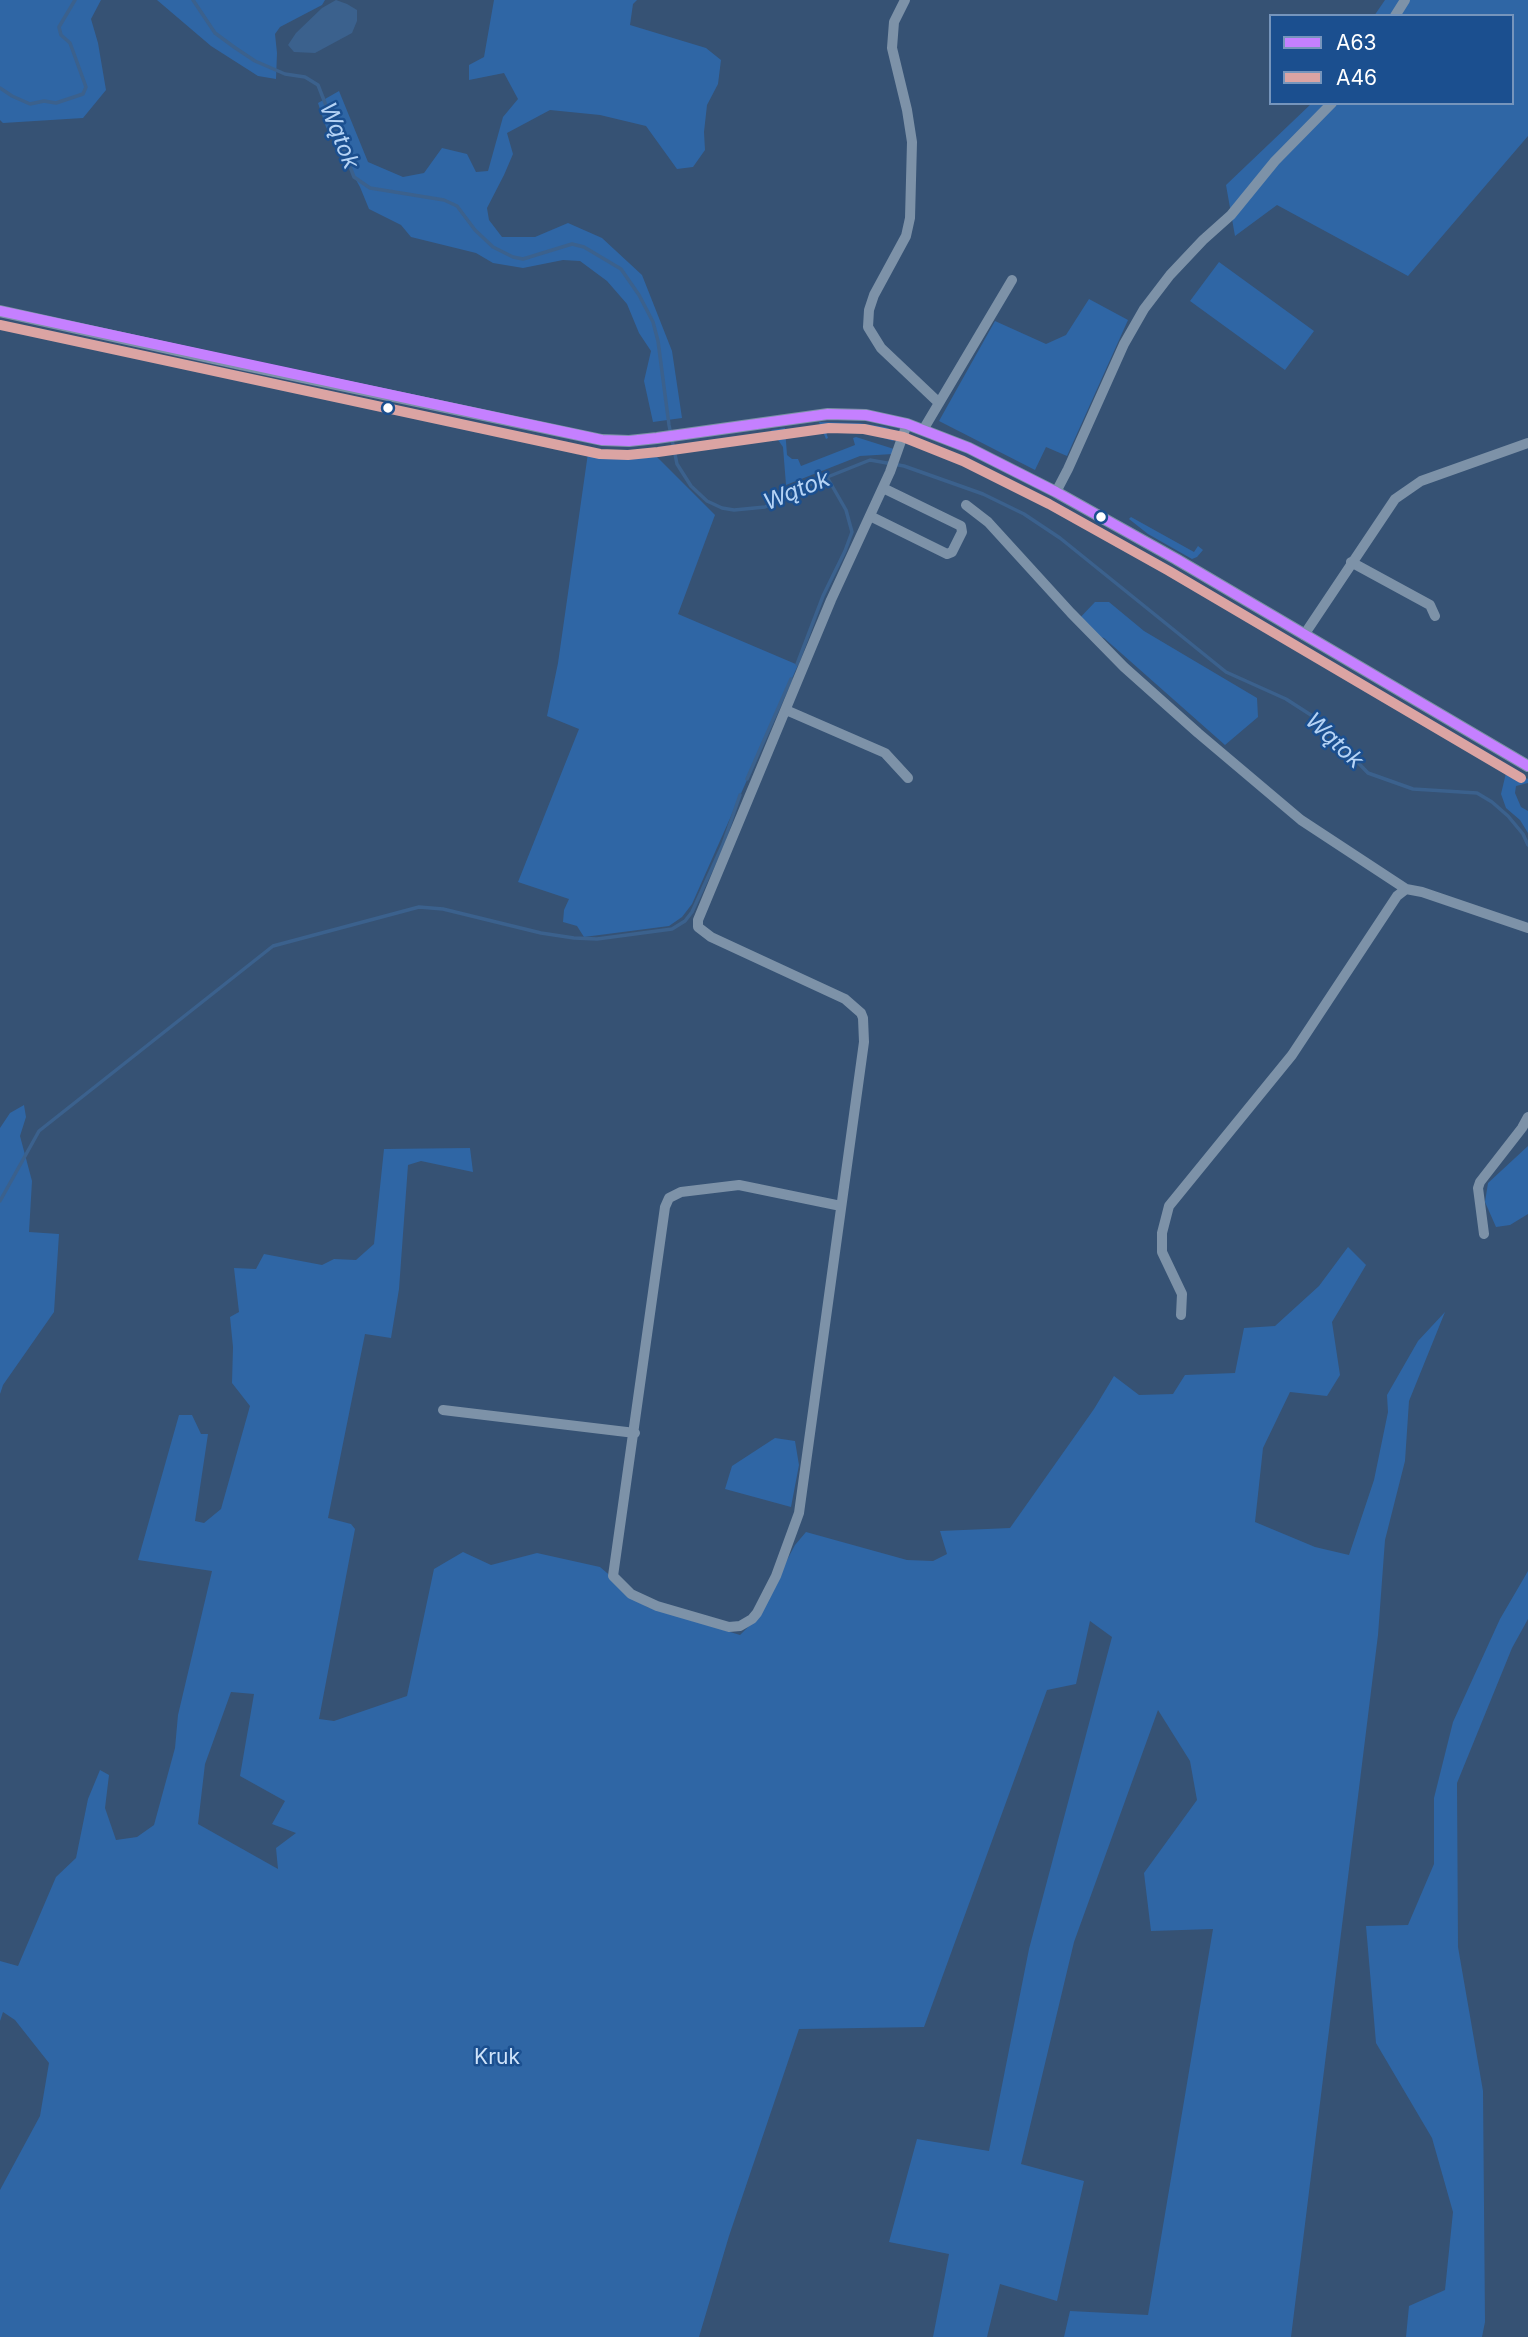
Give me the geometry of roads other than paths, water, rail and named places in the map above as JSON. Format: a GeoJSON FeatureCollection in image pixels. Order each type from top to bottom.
{"type":"FeatureCollection","features":[{"type":"Feature","properties":{"kind":"street"},"geometry":{"type":"LineString","coordinates":[[905,0],[894,22],[891,48],[912,142],[910,218],[906,236],[871,303],[868,327],[881,348],[938,402]]}},
{"type":"Feature","properties":{"kind":"street"},"geometry":{"type":"LineString","coordinates":[[1056,492],[1124,344],[1144,309],[1170,275],[1231,215],[1275,161],[1330,105]]}},
{"type":"Feature","properties":{"kind":"street"},"geometry":{"type":"LineString","coordinates":[[923,430],[1012,280]]}},
{"type":"Feature","properties":{"kind":"street"},"geometry":{"type":"LineString","coordinates":[[0,311],[587,438],[629,441],[828,414],[866,415],[907,425],[969,448],[1056,492],[1528,766]]}},
{"type":"Feature","properties":{"kind":"street"},"geometry":{"type":"LineString","coordinates":[[841,1206],[739,1185],[681,1192],[669,1198],[665,1207],[613,1576],[631,1594],[657,1606],[729,1627],[740,1626],[752,1619],[776,1576],[799,1513],[864,1042],[861,1013],[845,999],[719,941],[698,927],[698,920],[831,600],[890,472],[907,425]]}},
{"type":"Feature","properties":{"kind":"street"},"geometry":{"type":"LineString","coordinates":[[1304,635],[1395,499],[1421,481],[1528,443]]}},
{"type":"Feature","properties":{"kind":"street"},"geometry":{"type":"LineString","coordinates":[[870,516],[947,554],[952,552],[962,532],[961,526],[954,522],[883,488]]}},
{"type":"Feature","properties":{"kind":"street"},"geometry":{"type":"LineString","coordinates":[[966,505],[988,522],[1124,667],[1301,820],[1406,889],[1422,891],[1528,928]]}},
{"type":"Feature","properties":{"kind":"street"},"geometry":{"type":"LineString","coordinates":[[1351,562],[1430,605],[1435,616]]}},
{"type":"Feature","properties":{"kind":"street"},"geometry":{"type":"LineString","coordinates":[[786,710],[885,753],[908,778]]}},
{"type":"Feature","properties":{"kind":"street"},"geometry":{"type":"LineString","coordinates":[[1181,1315],[1182,1294],[1162,1252],[1161,1233],[1168,1206],[1292,1055],[1397,896],[1406,889]]}},
{"type":"Feature","properties":{"kind":"street"},"geometry":{"type":"LineString","coordinates":[[1485,1234],[1478,1188],[1480,1182],[1528,1117]]}},
{"type":"Feature","properties":{"kind":"street"},"geometry":{"type":"LineString","coordinates":[[443,1410],[635,1433]]}},
{"type":"Feature","properties":{"kind":"waterway","name":"Wątok"},"geometry":{"type":"LineString","coordinates":[[0,88],[30,104],[44,101],[56,103],[83,94],[86,87],[70,43],[61,35],[59,27],[75,0]]}},
{"type":"Feature","properties":{"kind":"waterway","name":"Wątok"},"geometry":{"type":"LineString","coordinates":[[193,0],[215,33],[234,47],[255,61],[285,74],[305,77],[318,85],[354,177],[370,188],[444,200],[457,206],[475,230],[493,247],[513,257],[523,259],[572,244],[584,247],[621,269],[653,322],[677,464],[691,486],[707,501],[734,510],[765,507],[820,480],[870,460],[904,466],[983,494],[1024,514],[1060,538],[1226,672],[1286,699],[1314,717],[1368,773],[1413,789],[1477,793],[1508,816],[1523,834],[1528,845]]}},
{"type":"Feature","properties":{"kind":"waterway"},"geometry":{"type":"LineString","coordinates":[[797,664],[823,596],[852,532],[846,510],[827,477]]}},
{"type":"Feature","properties":{"kind":"waterway"},"geometry":{"type":"LineString","coordinates":[[747,779],[791,679]]}},
{"type":"Feature","properties":{"kind":"waterway"},"geometry":{"type":"LineString","coordinates":[[0,1201],[39,1131],[273,946],[419,907],[443,909],[541,933],[574,938],[597,939],[672,929],[685,921],[692,912],[723,844],[740,795]]}},
{"type":"Feature","properties":{"kind":"park label","name":"Kruk"},"geometry":{"type":"Point","coordinates":[497,2058]}}]}
